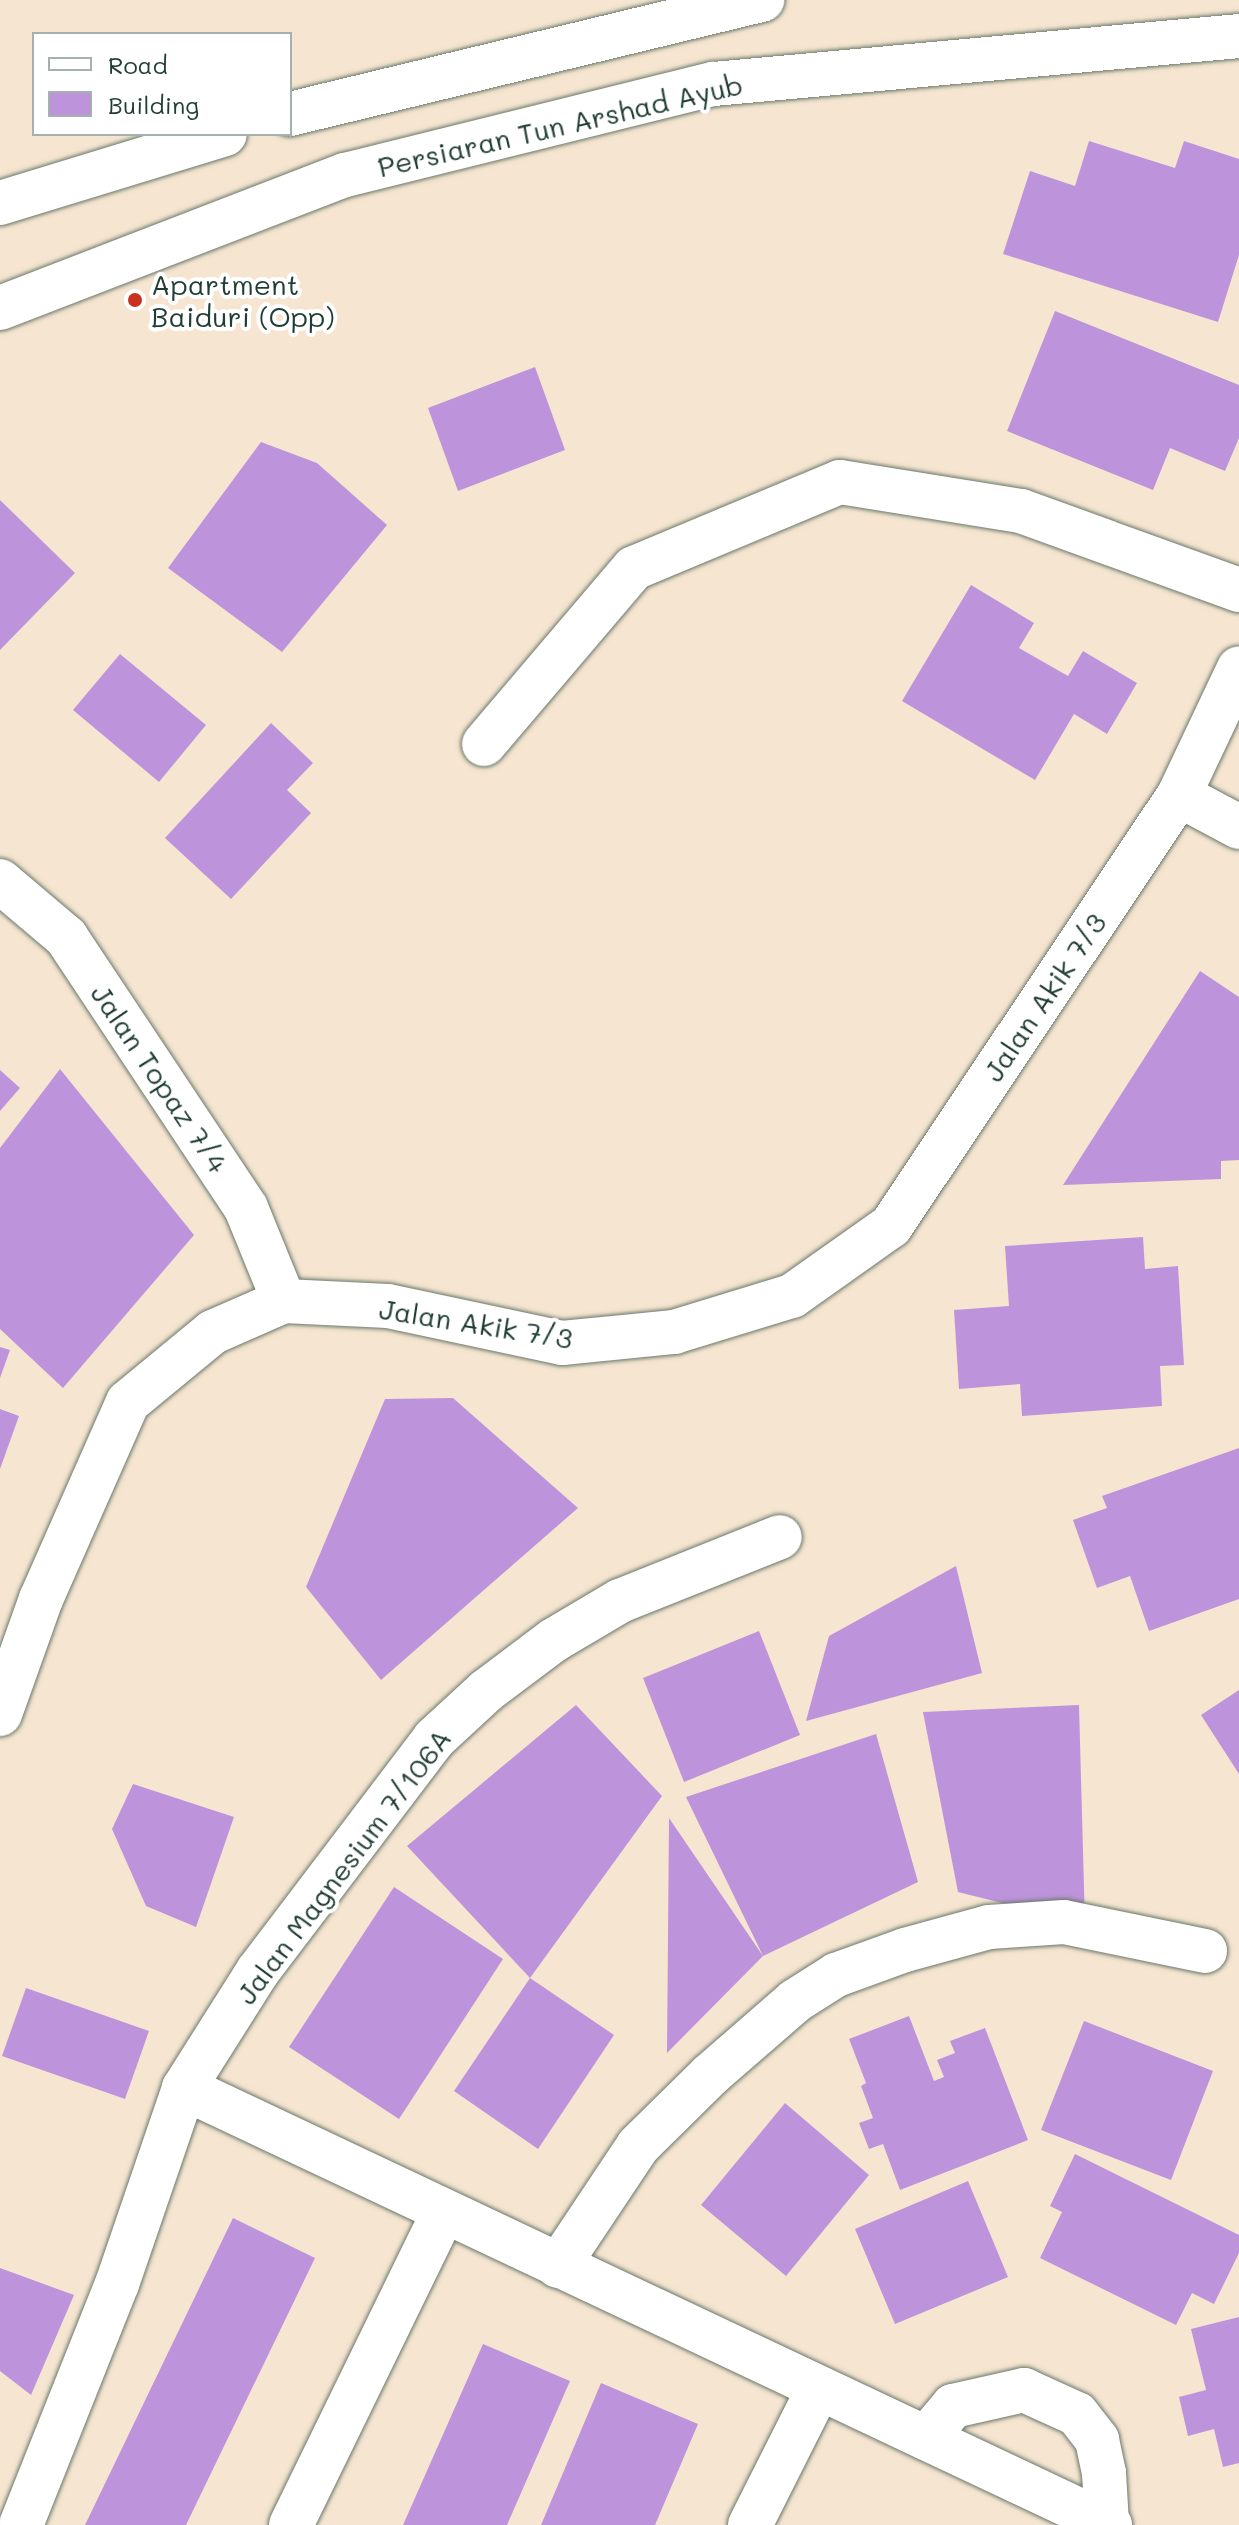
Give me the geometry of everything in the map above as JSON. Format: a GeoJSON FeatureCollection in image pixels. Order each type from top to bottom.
{"type":"FeatureCollection","features":[{"type":"Feature","properties":{"kind":"street"},"geometry":{"type":"LineString","coordinates":[[292,114],[762,0]]}},
{"type":"Feature","properties":{"kind":"street","name":"Persiaran Tun Arshad Ayub"},"geometry":{"type":"LineString","coordinates":[[0,308],[345,175],[714,84],[1238,36]]}},
{"type":"Feature","properties":{"kind":"street"},"geometry":{"type":"LineString","coordinates":[[1,201],[218,136]]}},
{"type":"Feature","properties":{"kind":"street"},"geometry":{"type":"LineString","coordinates":[[484,744],[634,568],[840,482],[1021,511],[1239,590]]}},
{"type":"Feature","properties":{"kind":"street","name":"Jalan Akik 7/3"},"geometry":{"type":"LineString","coordinates":[[0,1714],[41,1599],[128,1402],[213,1332],[284,1301],[388,1306],[562,1343],[674,1332],[792,1296],[891,1226],[1179,795],[1239,668]]}},
{"type":"Feature","properties":{"kind":"street"},"geometry":{"type":"LineString","coordinates":[[1179,795],[1239,827]]}},
{"type":"Feature","properties":{"kind":"street","name":"Jalan Topaz 7/4"},"geometry":{"type":"LineString","coordinates":[[0,881],[66,937],[246,1208],[284,1301]]}},
{"type":"Feature","properties":{"kind":"street","name":"Jalan Magnesium 7/106A"},"geometry":{"type":"LineString","coordinates":[[21,2525],[117,2284],[184,2088],[258,1971],[434,1739],[476,1700],[554,1640],[620,1601],[780,1537]]}},
{"type":"Feature","properties":{"kind":"street"},"geometry":{"type":"LineString","coordinates":[[558,2266],[638,2146],[710,2075],[795,2001],[836,1975],[905,1950],[989,1927],[1064,1922],[1205,1951]]}},
{"type":"Feature","properties":{"kind":"street"},"geometry":{"type":"LineString","coordinates":[[184,2088],[1108,2524],[1104,2473],[1097,2440],[1077,2414],[1024,2390],[953,2406],[926,2438]]}},
{"type":"Feature","properties":{"kind":"street"},"geometry":{"type":"LineString","coordinates":[[291,2525],[444,2211]]}},
{"type":"Feature","properties":{"kind":"street"},"geometry":{"type":"LineString","coordinates":[[750,2525],[819,2388]]}},
{"type":"Feature","properties":{"kind":"building"},"geometry":{"type":"Polygon","coordinates":[[[1089,141],[1175,168],[1184,141],[1239,159],[1239,255],[1218,322],[1003,254],[1030,171],[1075,186],[1089,141]]]}},
{"type":"Feature","properties":{"kind":"building"},"geometry":{"type":"Polygon","coordinates":[[[1055,311],[1239,385],[1239,438],[1225,471],[1170,448],[1153,490],[1007,431],[1055,311]]]}},
{"type":"Feature","properties":{"kind":"building"},"geometry":{"type":"Polygon","coordinates":[[[535,367],[565,450],[458,491],[428,408],[535,367]]]}},
{"type":"Feature","properties":{"kind":"building"},"geometry":{"type":"Polygon","coordinates":[[[261,442],[317,463],[387,525],[282,652],[168,568],[261,442]]]}},
{"type":"Feature","properties":{"kind":"building"},"geometry":{"type":"Polygon","coordinates":[[[0,500],[75,573],[0,650],[0,500]]]}},
{"type":"Feature","properties":{"kind":"building"},"geometry":{"type":"Polygon","coordinates":[[[971,585],[1034,623],[1019,648],[1068,676],[1083,651],[1137,683],[1107,734],[1074,714],[1035,780],[902,701],[971,585]]]}},
{"type":"Feature","properties":{"kind":"building"},"geometry":{"type":"Polygon","coordinates":[[[120,654],[206,725],[159,782],[73,710],[120,654]]]}},
{"type":"Feature","properties":{"kind":"building"},"geometry":{"type":"Polygon","coordinates":[[[271,723],[313,763],[287,790],[311,813],[231,899],[165,838],[271,723]]]}},
{"type":"Feature","properties":{"kind":"building"},"geometry":{"type":"Polygon","coordinates":[[[1200,971],[1239,997],[1239,1160],[1221,1161],[1221,1179],[1063,1185],[1200,971]]]}},
{"type":"Feature","properties":{"kind":"building"},"geometry":{"type":"Polygon","coordinates":[[[60,1069],[194,1235],[63,1388],[0,1329],[0,1148],[60,1069]]]}},
{"type":"Feature","properties":{"kind":"building"},"geometry":{"type":"Polygon","coordinates":[[[0,1070],[20,1088],[0,1111],[0,1070]]]}},
{"type":"Feature","properties":{"kind":"building"},"geometry":{"type":"Polygon","coordinates":[[[1143,1237],[1145,1269],[1178,1266],[1184,1365],[1160,1366],[1162,1406],[1022,1416],[1020,1384],[959,1389],[954,1310],[1009,1306],[1005,1246],[1143,1237]]]}},
{"type":"Feature","properties":{"kind":"building"},"geometry":{"type":"Polygon","coordinates":[[[0,1347],[10,1350],[0,1378],[0,1347]]]}},
{"type":"Feature","properties":{"kind":"building"},"geometry":{"type":"Polygon","coordinates":[[[453,1398],[578,1508],[381,1680],[306,1587],[385,1399],[453,1398]]]}},
{"type":"Feature","properties":{"kind":"building"},"geometry":{"type":"Polygon","coordinates":[[[0,1409],[19,1416],[0,1469],[0,1409]]]}},
{"type":"Feature","properties":{"kind":"building"},"geometry":{"type":"Polygon","coordinates":[[[1239,1448],[1239,1599],[1149,1631],[1130,1576],[1097,1588],[1073,1520],[1107,1508],[1102,1496],[1239,1448]]]}},
{"type":"Feature","properties":{"kind":"building"},"geometry":{"type":"Polygon","coordinates":[[[956,1566],[982,1673],[806,1721],[829,1636],[956,1566]]]}},
{"type":"Feature","properties":{"kind":"building"},"geometry":{"type":"Polygon","coordinates":[[[759,1631],[800,1735],[684,1782],[643,1678],[759,1631]]]}},
{"type":"Feature","properties":{"kind":"building"},"geometry":{"type":"Polygon","coordinates":[[[1239,1690],[1239,1774],[1201,1715],[1239,1690]]]}},
{"type":"Feature","properties":{"kind":"building"},"geometry":{"type":"Polygon","coordinates":[[[576,1705],[662,1796],[530,1978],[407,1846],[576,1705]]]}},
{"type":"Feature","properties":{"kind":"building"},"geometry":{"type":"Polygon","coordinates":[[[1079,1705],[1085,1924],[958,1892],[923,1712],[1079,1705]]]}},
{"type":"Feature","properties":{"kind":"building"},"geometry":{"type":"Polygon","coordinates":[[[876,1734],[918,1882],[763,1956],[686,1797],[876,1734]]]}},
{"type":"Feature","properties":{"kind":"building"},"geometry":{"type":"Polygon","coordinates":[[[133,1784],[234,1817],[196,1927],[146,1906],[112,1829],[133,1784]]]}},
{"type":"Feature","properties":{"kind":"building"},"geometry":{"type":"Polygon","coordinates":[[[669,1818],[763,1956],[667,2053],[669,1818]]]}},
{"type":"Feature","properties":{"kind":"building"},"geometry":{"type":"Polygon","coordinates":[[[394,1887],[503,1959],[399,2119],[289,2047],[394,1887]]]}},
{"type":"Feature","properties":{"kind":"building"},"geometry":{"type":"Polygon","coordinates":[[[530,1978],[614,2035],[538,2149],[454,2091],[530,1978]]]}},
{"type":"Feature","properties":{"kind":"building"},"geometry":{"type":"Polygon","coordinates":[[[26,1988],[149,2031],[125,2099],[2,2056],[26,1988]]]}},
{"type":"Feature","properties":{"kind":"building"},"geometry":{"type":"Polygon","coordinates":[[[909,2016],[934,2081],[944,2077],[937,2060],[955,2053],[950,2041],[985,2028],[1028,2140],[900,2190],[883,2144],[869,2149],[859,2123],[873,2118],[861,2086],[866,2083],[849,2039],[909,2016]]]}},
{"type":"Feature","properties":{"kind":"building"},"geometry":{"type":"Polygon","coordinates":[[[1084,2021],[1213,2071],[1171,2180],[1041,2130],[1084,2021]]]}},
{"type":"Feature","properties":{"kind":"building"},"geometry":{"type":"Polygon","coordinates":[[[785,2103],[869,2175],[786,2276],[701,2205],[785,2103]]]}},
{"type":"Feature","properties":{"kind":"building"},"geometry":{"type":"Polygon","coordinates":[[[1075,2154],[1239,2235],[1239,2253],[1214,2304],[1192,2293],[1176,2325],[1040,2258],[1062,2212],[1050,2206],[1075,2154]]]}},
{"type":"Feature","properties":{"kind":"building"},"geometry":{"type":"Polygon","coordinates":[[[968,2181],[1008,2277],[895,2324],[855,2229],[968,2181]]]}},
{"type":"Feature","properties":{"kind":"building"},"geometry":{"type":"Polygon","coordinates":[[[233,2218],[315,2258],[186,2525],[85,2525],[233,2218]]]}},
{"type":"Feature","properties":{"kind":"building"},"geometry":{"type":"Polygon","coordinates":[[[0,2268],[74,2295],[31,2395],[0,2371],[0,2268]]]}},
{"type":"Feature","properties":{"kind":"building"},"geometry":{"type":"Polygon","coordinates":[[[1239,2317],[1239,2463],[1223,2467],[1214,2429],[1188,2436],[1179,2397],[1206,2390],[1191,2329],[1239,2317]]]}},
{"type":"Feature","properties":{"kind":"building"},"geometry":{"type":"Polygon","coordinates":[[[483,2344],[570,2381],[507,2525],[403,2525],[483,2344]]]}},
{"type":"Feature","properties":{"kind":"building"},"geometry":{"type":"Polygon","coordinates":[[[601,2383],[698,2424],[655,2525],[541,2525],[601,2383]]]}},
{"type":"Feature","properties":{"kind":"place","name":"Apartment Baiduri (Opp)"},"geometry":{"type":"Point","coordinates":[135,300]}}]}
